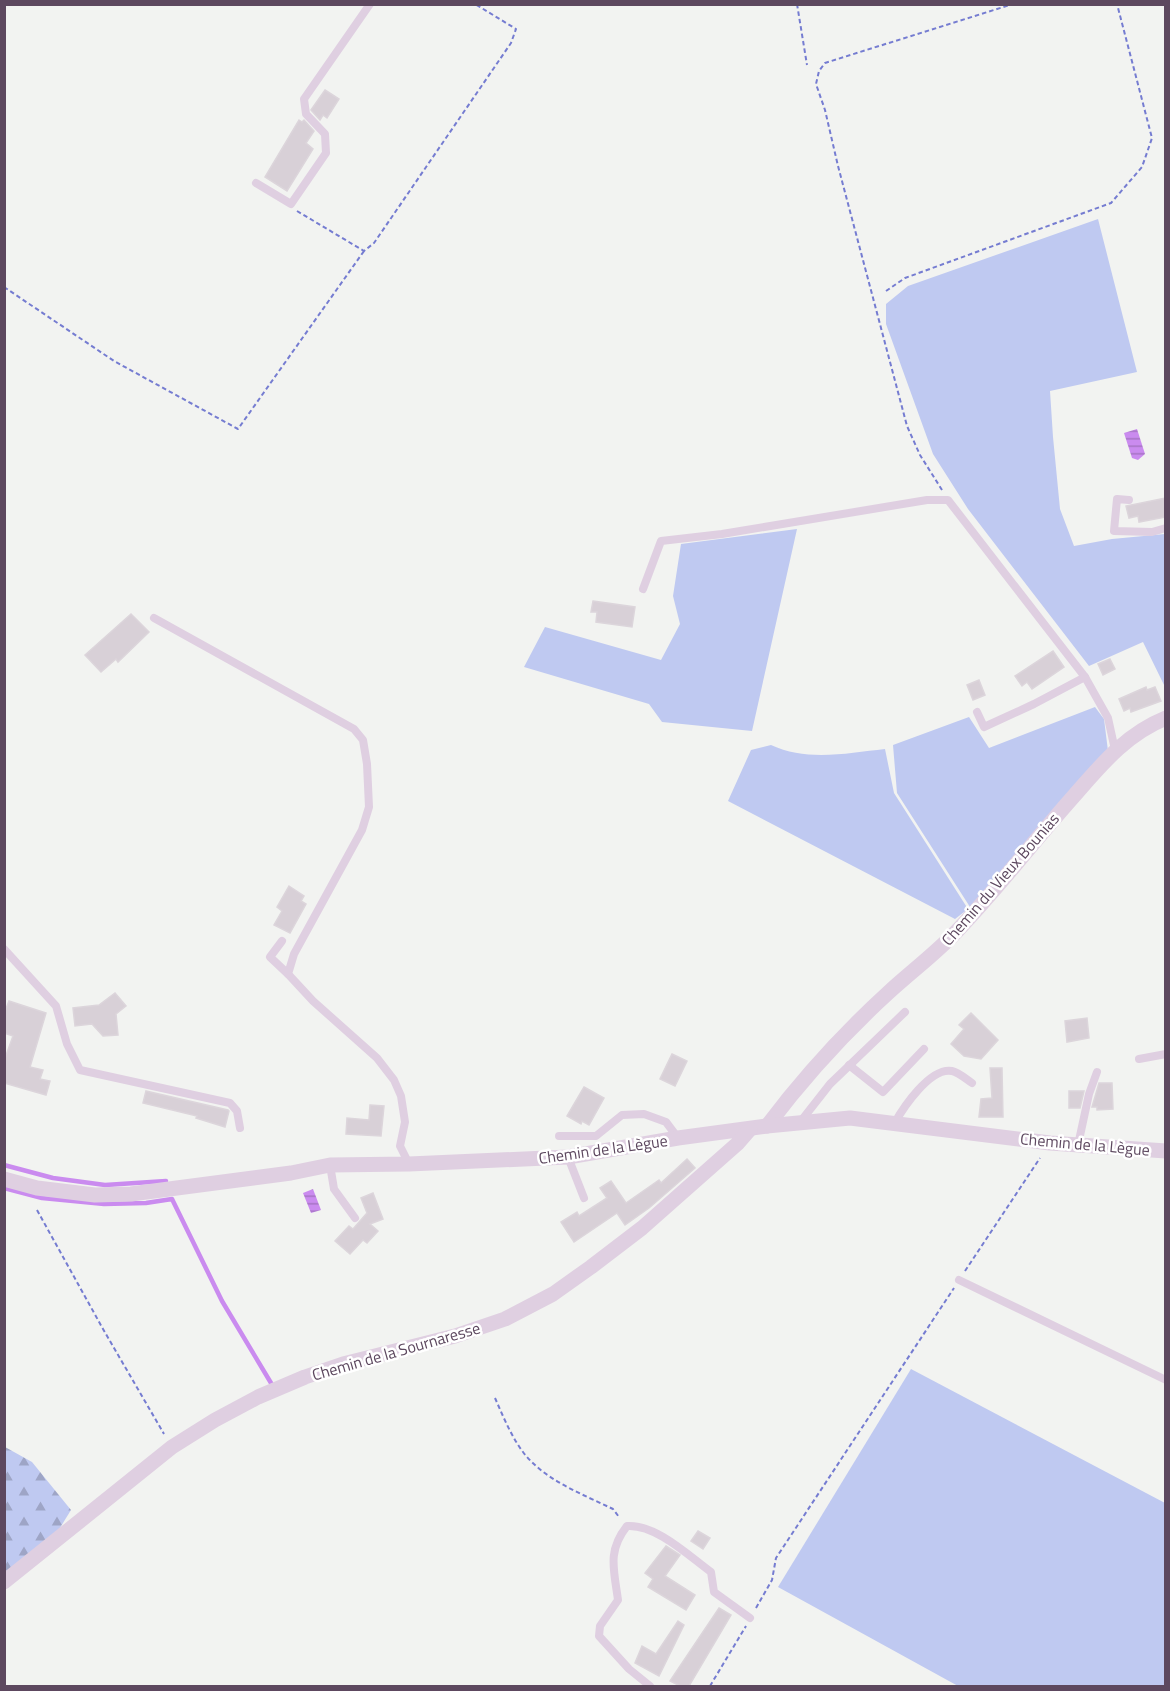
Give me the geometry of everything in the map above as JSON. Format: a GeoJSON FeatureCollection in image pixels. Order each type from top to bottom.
{"type":"FeatureCollection","features":[{"type":"Feature","properties":{"kind":"street","name":"Chemin du Vieux Bounias"},"geometry":{"type":"LineString","coordinates":[[767,1126],[790,1095],[844,1034],[926,960],[982,904],[1037,837],[1115,750],[1135,734],[1166,718]]}},
{"type":"Feature","properties":{"kind":"street","name":"Chemin de la Lègue"},"geometry":{"type":"LineString","coordinates":[[4,1179],[37,1188],[95,1196],[131,1194],[330,1166],[568,1157],[678,1138],[800,1122],[850,1118],[1050,1143],[1166,1151]]}},
{"type":"Feature","properties":{"kind":"street","name":"Chemin de la Sournaresse"},"geometry":{"type":"LineString","coordinates":[[4,1582],[171,1447],[258,1397],[343,1364],[465,1333],[505,1319],[553,1294],[642,1228],[728,1152],[750,1129]]}},
{"type":"Feature","properties":{"kind":"lane"},"geometry":{"type":"LineString","coordinates":[[256,183],[291,204],[326,153],[325,134],[306,114],[304,99],[370,4]]}},
{"type":"Feature","properties":{"kind":"lane"},"geometry":{"type":"LineString","coordinates":[[1129,500],[1117,499],[1114,531],[1152,532],[1166,528]]}},
{"type":"Feature","properties":{"kind":"lane"},"geometry":{"type":"LineString","coordinates":[[643,590],[661,541],[765,527],[927,500],[948,500],[1085,676],[1108,718],[1115,750]]}},
{"type":"Feature","properties":{"kind":"lane"},"geometry":{"type":"LineString","coordinates":[[154,618],[354,729],[363,740],[367,764],[369,807],[362,830],[294,954],[288,974]]}},
{"type":"Feature","properties":{"kind":"lane"},"geometry":{"type":"LineString","coordinates":[[977,712],[984,727],[1034,704],[1085,676]]}},
{"type":"Feature","properties":{"kind":"lane"},"geometry":{"type":"LineString","coordinates":[[282,941],[270,957],[313,1001],[377,1058],[394,1080],[401,1096],[405,1122],[400,1146],[409,1164]]}},
{"type":"Feature","properties":{"kind":"lane"},"geometry":{"type":"LineString","coordinates":[[4,949],[56,1006],[67,1044],[80,1070],[230,1103],[237,1111],[240,1128]]}},
{"type":"Feature","properties":{"kind":"lane"},"geometry":{"type":"LineString","coordinates":[[800,1122],[830,1084],[905,1012]]}},
{"type":"Feature","properties":{"kind":"lane"},"geometry":{"type":"LineString","coordinates":[[849,1065],[884,1092],[924,1049]]}},
{"type":"Feature","properties":{"kind":"lane"},"geometry":{"type":"LineString","coordinates":[[1139,1059],[1166,1054]]}},
{"type":"Feature","properties":{"kind":"lane"},"geometry":{"type":"LineString","coordinates":[[894,1124],[906,1102],[941,1071],[953,1071],[972,1083]]}},
{"type":"Feature","properties":{"kind":"lane"},"geometry":{"type":"LineString","coordinates":[[1078,1145],[1096,1072]]}},
{"type":"Feature","properties":{"kind":"lane"},"geometry":{"type":"LineString","coordinates":[[559,1136],[596,1136],[622,1115],[644,1114],[666,1122],[678,1138]]}},
{"type":"Feature","properties":{"kind":"lane"},"geometry":{"type":"LineString","coordinates":[[568,1157],[584,1198]]}},
{"type":"Feature","properties":{"kind":"lane"},"geometry":{"type":"LineString","coordinates":[[330,1166],[334,1189],[355,1218]]}},
{"type":"Feature","properties":{"kind":"lane"},"geometry":{"type":"LineString","coordinates":[[959,1280],[1166,1380]]}},
{"type":"Feature","properties":{"kind":"lane"},"geometry":{"type":"LineString","coordinates":[[650,1686],[629,1669],[599,1636],[600,1626],[618,1600],[614,1561],[616,1539],[627,1526],[639,1525],[666,1539],[711,1572],[714,1592],[750,1618]]}},
{"type":"Feature","properties":{"kind":"path"},"geometry":{"type":"LineString","coordinates":[[4,287],[114,362],[237,429],[364,251],[374,243],[511,43],[516,29],[475,4]]}},
{"type":"Feature","properties":{"kind":"path"},"geometry":{"type":"LineString","coordinates":[[797,4],[807,65]]}},
{"type":"Feature","properties":{"kind":"path"},"geometry":{"type":"LineString","coordinates":[[948,500],[920,455],[907,426],[825,110],[816,84],[819,71],[825,63],[1013,4]]}},
{"type":"Feature","properties":{"kind":"path"},"geometry":{"type":"LineString","coordinates":[[886,291],[905,278],[1111,202],[1142,167],[1152,138],[1117,4]]}},
{"type":"Feature","properties":{"kind":"path"},"geometry":{"type":"LineString","coordinates":[[291,204],[300,214],[364,251]]}},
{"type":"Feature","properties":{"kind":"path"},"geometry":{"type":"LineString","coordinates":[[776,1558],[1050,1143]]}},
{"type":"Feature","properties":{"kind":"path"},"geometry":{"type":"LineString","coordinates":[[37,1210],[171,1447]]}},
{"type":"Feature","properties":{"kind":"path"},"geometry":{"type":"LineString","coordinates":[[495,1398],[524,1454],[548,1476],[613,1509],[627,1526]]}},
{"type":"Feature","properties":{"kind":"green space"},"geometry":{"type":"Polygon","coordinates":[[[1098,219],[1137,372],[1050,391],[1060,509],[1074,546],[1112,539],[1165,534],[1165,687],[1143,642],[1089,666],[968,509],[933,454],[886,324],[886,304],[908,286],[1098,219]]]}},
{"type":"Feature","properties":{"kind":"green space"},"geometry":{"type":"Polygon","coordinates":[[[797,529],[752,731],[662,722],[649,704],[524,667],[545,627],[661,660],[680,624],[673,596],[681,544],[797,529]]]}},
{"type":"Feature","properties":{"kind":"green space"},"geometry":{"type":"Polygon","coordinates":[[[1095,707],[1104,719],[1108,751],[970,907],[897,793],[893,745],[969,717],[989,748],[1095,707]]]}},
{"type":"Feature","properties":{"kind":"green space"},"geometry":{"type":"Polygon","coordinates":[[[771,745],[813,755],[885,749],[894,793],[968,909],[955,919],[728,801],[751,750],[771,745]]]}},
{"type":"Feature","properties":{"kind":"green space"},"geometry":{"type":"Polygon","coordinates":[[[911,1369],[1165,1503],[1165,1686],[958,1686],[778,1587],[911,1369]]]}},
{"type":"Feature","properties":{"kind":"green space"},"geometry":{"type":"Polygon","coordinates":[[[5,1447],[32,1462],[71,1510],[55,1536],[5,1575],[5,1447]]]}},
{"type":"Feature","properties":{"kind":"shaded area"},"geometry":{"type":"Polygon","coordinates":[[[1137,429],[1145,454],[1138,460],[1132,458],[1124,433],[1137,429]]]}},
{"type":"Feature","properties":{"kind":"shaded area"},"geometry":{"type":"Polygon","coordinates":[[[313,1189],[321,1210],[311,1213],[303,1193],[313,1189]]]}},
{"type":"Feature","properties":{"kind":"building"},"geometry":{"type":"Polygon","coordinates":[[[325,90],[339,99],[327,118],[323,115],[320,120],[311,110],[325,90]]]}},
{"type":"Feature","properties":{"kind":"building"},"geometry":{"type":"Polygon","coordinates":[[[299,120],[302,122],[304,120],[314,131],[306,143],[313,149],[287,191],[265,177],[299,120]]]}},
{"type":"Feature","properties":{"kind":"building"},"geometry":{"type":"Polygon","coordinates":[[[1166,498],[1166,517],[1139,522],[1138,516],[1129,518],[1126,506],[1166,498]]]}},
{"type":"Feature","properties":{"kind":"building"},"geometry":{"type":"Polygon","coordinates":[[[593,601],[635,607],[632,627],[596,622],[597,612],[591,612],[593,601]]]}},
{"type":"Feature","properties":{"kind":"building"},"geometry":{"type":"Polygon","coordinates":[[[131,614],[149,632],[118,662],[116,659],[101,672],[85,655],[131,614]]]}},
{"type":"Feature","properties":{"kind":"building"},"geometry":{"type":"Polygon","coordinates":[[[1053,651],[1064,667],[1032,689],[1027,682],[1022,686],[1015,676],[1053,651]]]}},
{"type":"Feature","properties":{"kind":"building"},"geometry":{"type":"Polygon","coordinates":[[[1110,659],[1115,669],[1103,675],[1098,664],[1110,659]]]}},
{"type":"Feature","properties":{"kind":"building"},"geometry":{"type":"Polygon","coordinates":[[[979,680],[985,695],[973,700],[967,685],[979,680]]]}},
{"type":"Feature","properties":{"kind":"building"},"geometry":{"type":"Polygon","coordinates":[[[1146,687],[1147,690],[1155,687],[1161,701],[1131,712],[1130,708],[1124,711],[1119,699],[1146,687]]]}},
{"type":"Feature","properties":{"kind":"building"},"geometry":{"type":"Polygon","coordinates":[[[289,886],[304,896],[301,901],[306,904],[290,933],[274,925],[282,911],[277,907],[289,886]]]}},
{"type":"Feature","properties":{"kind":"building"},"geometry":{"type":"Polygon","coordinates":[[[115,993],[126,1006],[116,1014],[118,1035],[103,1036],[92,1024],[75,1026],[73,1008],[99,1005],[115,993]]]}},
{"type":"Feature","properties":{"kind":"building"},"geometry":{"type":"Polygon","coordinates":[[[9,1001],[46,1013],[30,1067],[43,1070],[40,1079],[50,1081],[46,1095],[4,1083],[4,1061],[13,1036],[4,1033],[4,1014],[9,1001]]]}},
{"type":"Feature","properties":{"kind":"building"},"geometry":{"type":"Polygon","coordinates":[[[971,1013],[998,1040],[981,1059],[964,1056],[951,1044],[964,1029],[959,1025],[971,1013]]]}},
{"type":"Feature","properties":{"kind":"building"},"geometry":{"type":"Polygon","coordinates":[[[1087,1018],[1089,1038],[1067,1042],[1065,1021],[1087,1018]]]}},
{"type":"Feature","properties":{"kind":"building"},"geometry":{"type":"Polygon","coordinates":[[[672,1054],[687,1061],[675,1086],[660,1079],[672,1054]]]}},
{"type":"Feature","properties":{"kind":"building"},"geometry":{"type":"Polygon","coordinates":[[[990,1068],[1002,1068],[1003,1117],[979,1117],[981,1099],[992,1098],[990,1068]]]}},
{"type":"Feature","properties":{"kind":"building"},"geometry":{"type":"Polygon","coordinates":[[[1099,1083],[1112,1083],[1113,1109],[1097,1110],[1097,1107],[1092,1107],[1099,1083]]]}},
{"type":"Feature","properties":{"kind":"building"},"geometry":{"type":"Polygon","coordinates":[[[584,1087],[604,1098],[589,1125],[582,1121],[581,1124],[567,1116],[584,1087]]]}},
{"type":"Feature","properties":{"kind":"building"},"geometry":{"type":"Polygon","coordinates":[[[146,1091],[228,1110],[225,1127],[196,1118],[197,1116],[143,1103],[146,1091]]]}},
{"type":"Feature","properties":{"kind":"building"},"geometry":{"type":"Polygon","coordinates":[[[1069,1091],[1084,1091],[1080,1108],[1069,1108],[1069,1091]]]}},
{"type":"Feature","properties":{"kind":"building"},"geometry":{"type":"Polygon","coordinates":[[[370,1105],[384,1106],[381,1136],[346,1134],[347,1118],[369,1120],[370,1105]]]}},
{"type":"Feature","properties":{"kind":"building"},"geometry":{"type":"Polygon","coordinates":[[[687,1159],[695,1168],[649,1208],[625,1225],[617,1213],[574,1242],[561,1222],[577,1212],[579,1216],[607,1198],[600,1188],[611,1181],[626,1203],[659,1180],[661,1183],[687,1159]]]}},
{"type":"Feature","properties":{"kind":"building"},"geometry":{"type":"Polygon","coordinates":[[[373,1193],[383,1219],[370,1224],[378,1231],[367,1243],[363,1240],[350,1254],[335,1241],[349,1226],[353,1229],[367,1213],[361,1198],[373,1193]]]}},
{"type":"Feature","properties":{"kind":"building"},"geometry":{"type":"Polygon","coordinates":[[[698,1531],[710,1538],[703,1549],[691,1541],[698,1531]]]}},
{"type":"Feature","properties":{"kind":"building"},"geometry":{"type":"Polygon","coordinates":[[[666,1546],[680,1555],[665,1576],[695,1595],[686,1610],[648,1587],[653,1579],[645,1573],[666,1546]]]}},
{"type":"Feature","properties":{"kind":"building"},"geometry":{"type":"Polygon","coordinates":[[[719,1608],[731,1615],[689,1686],[680,1686],[670,1681],[719,1608]]]}},
{"type":"Feature","properties":{"kind":"building"},"geometry":{"type":"Polygon","coordinates":[[[678,1621],[684,1625],[659,1676],[635,1663],[642,1646],[656,1654],[678,1621]]]}},
{"type":"Feature","properties":{"kind":"waterway"},"geometry":{"type":"LineString","coordinates":[[4,1165],[53,1178],[105,1185],[166,1181]]}},
{"type":"Feature","properties":{"kind":"waterway"},"geometry":{"type":"LineString","coordinates":[[4,1188],[42,1198],[104,1204],[146,1203],[172,1199],[222,1301],[271,1383]]}}]}
